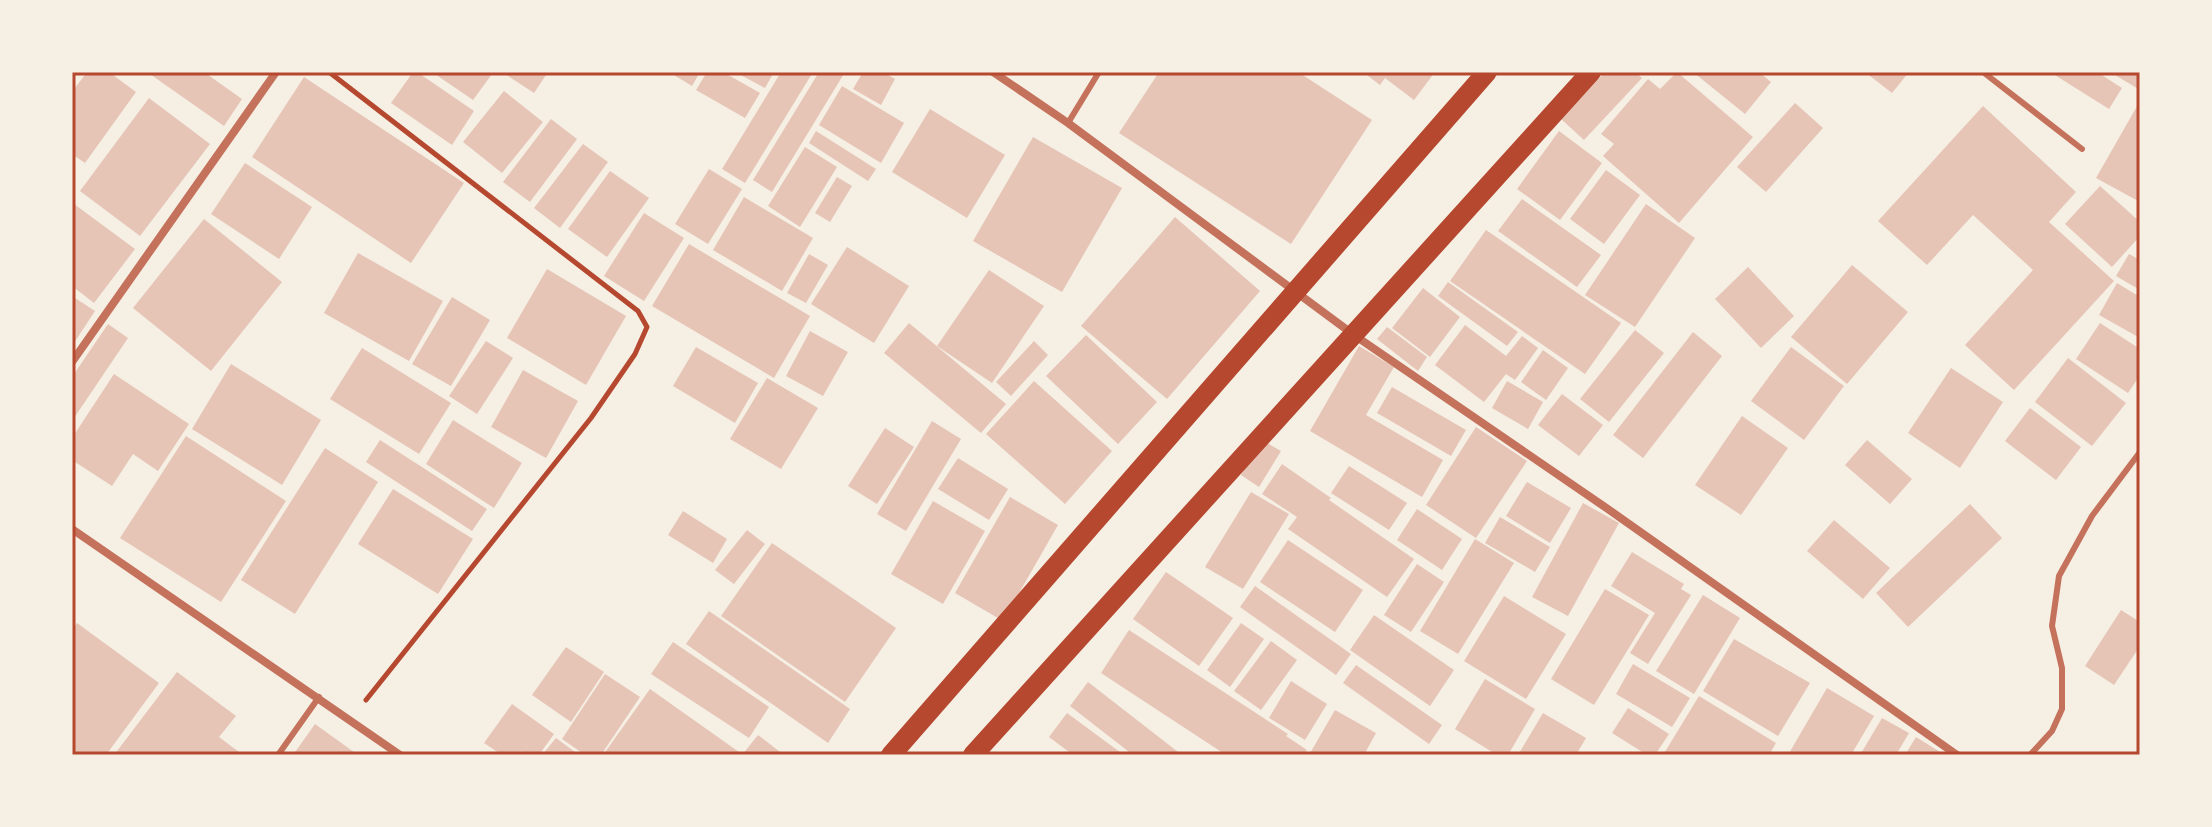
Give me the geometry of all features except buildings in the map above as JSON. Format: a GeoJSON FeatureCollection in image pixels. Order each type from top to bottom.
{"type":"FeatureCollection","features":[{"type":"Feature","properties":{"kind":"main road"},"geometry":{"type":"LineString","coordinates":[[891,755],[1487,72]]}},
{"type":"Feature","properties":{"kind":"main road"},"geometry":{"type":"LineString","coordinates":[[973,755],[1591,72]]}},
{"type":"Feature","properties":{"kind":"street"},"geometry":{"type":"LineString","coordinates":[[72,362],[276,72]]}},
{"type":"Feature","properties":{"kind":"street"},"geometry":{"type":"LineString","coordinates":[[993,72],[1068,123],[1354,335],[1957,755]]}},
{"type":"Feature","properties":{"kind":"street"},"geometry":{"type":"LineString","coordinates":[[72,529],[400,755]]}},
{"type":"Feature","properties":{"kind":"lane"},"geometry":{"type":"LineString","coordinates":[[1068,123],[1099,72]]}},
{"type":"Feature","properties":{"kind":"lane"},"geometry":{"type":"LineString","coordinates":[[1983,72],[2082,149]]}},
{"type":"Feature","properties":{"kind":"lane"},"geometry":{"type":"LineString","coordinates":[[2030,755],[2052,731],[2062,709],[2062,668],[2052,626],[2059,576],[2092,516],[2140,452]]}},
{"type":"Feature","properties":{"kind":"lane"},"geometry":{"type":"LineString","coordinates":[[278,755],[319,697]]}},
{"type":"Feature","properties":{"kind":"path"},"geometry":{"type":"LineString","coordinates":[[329,72],[638,311],[647,327],[635,354],[591,418],[351,719]]}}]}
